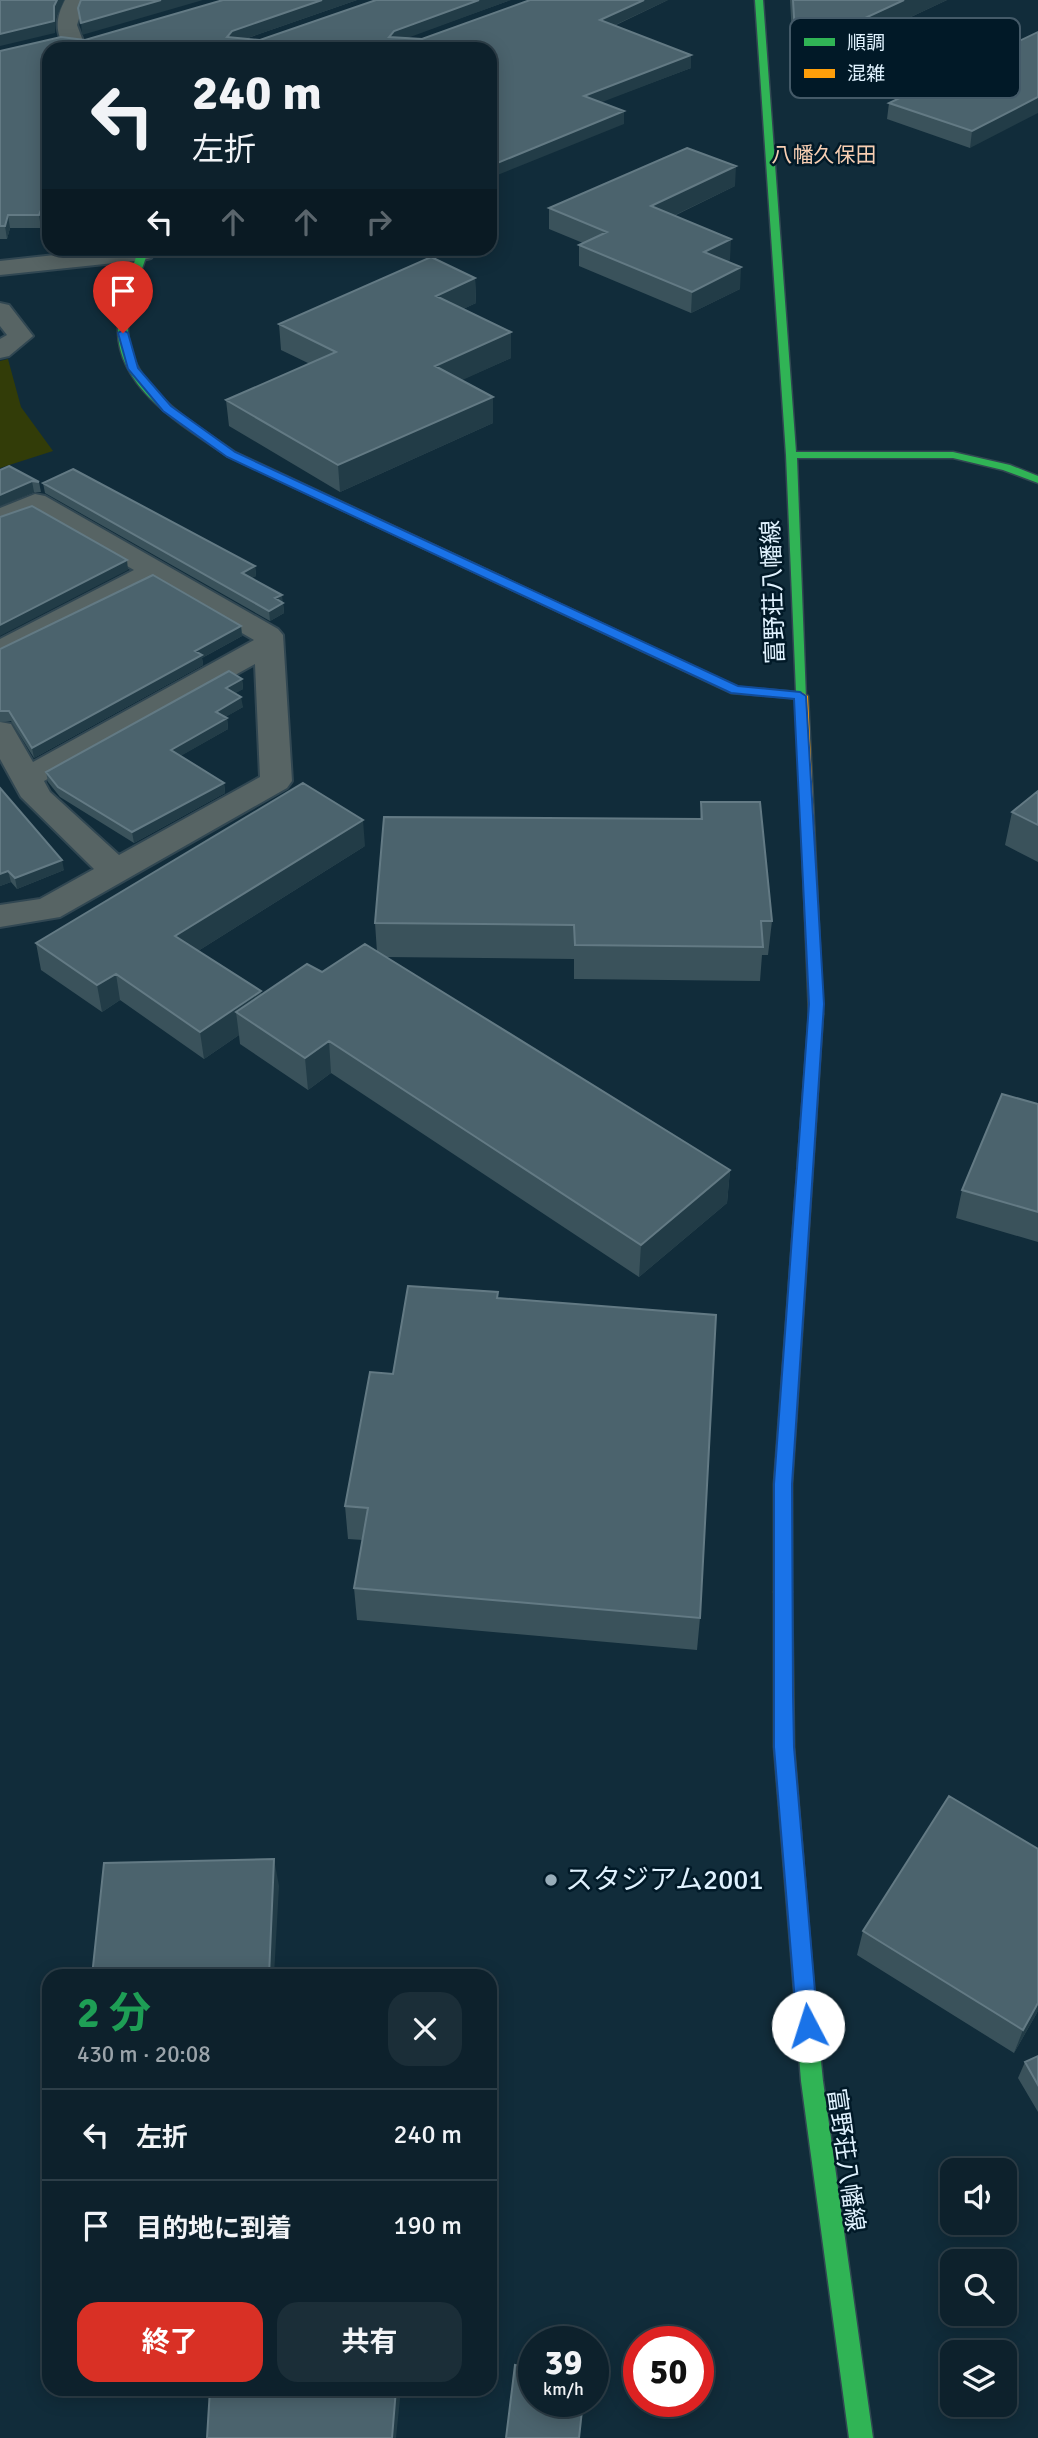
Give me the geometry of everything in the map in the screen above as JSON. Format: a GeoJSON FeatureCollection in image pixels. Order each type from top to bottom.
{"type":"FeatureCollection","features":[{"type":"Feature","properties":{"kind":"main road","name":"富野荘八幡線"},"geometry":{"type":"LineString","coordinates":[[760,0],[790,455],[817,1004],[783,1484],[784,1747],[812,2081],[861,2438]]}},
{"type":"Feature","properties":{"kind":"main road"},"geometry":{"type":"LineString","coordinates":[[143,256],[123,333],[133,369],[167,408],[231,454],[735,690],[800,696]]}},
{"type":"Feature","properties":{"kind":"main road"},"geometry":{"type":"LineString","coordinates":[[790,455],[953,456],[1006,467],[1038,480]]}},
{"type":"Feature","properties":{"kind":"street"},"geometry":{"type":"LineString","coordinates":[[72,42],[66,15],[75,0]]}},
{"type":"Feature","properties":{"kind":"street"},"geometry":{"type":"LineString","coordinates":[[85,42],[101,38]]}},
{"type":"Feature","properties":{"kind":"street"},"geometry":{"type":"LineString","coordinates":[[0,254],[42,243]]}},
{"type":"Feature","properties":{"kind":"street"},"geometry":{"type":"LineString","coordinates":[[0,268],[102,256]]}},
{"type":"Feature","properties":{"kind":"street"},"geometry":{"type":"LineString","coordinates":[[0,310],[21,336],[0,351]]}},
{"type":"Feature","properties":{"kind":"street"},"geometry":{"type":"LineString","coordinates":[[0,518],[35,502],[268,635],[276,781],[48,909],[0,916]]}},
{"type":"Feature","properties":{"kind":"street"},"geometry":{"type":"LineString","coordinates":[[0,651],[155,570]]}},
{"type":"Feature","properties":{"kind":"street"},"geometry":{"type":"LineString","coordinates":[[27,778],[268,644]]}},
{"type":"Feature","properties":{"kind":"street"},"geometry":{"type":"LineString","coordinates":[[0,732],[37,797],[116,871]]}},
{"type":"Feature","properties":{"kind":"green space"},"geometry":{"type":"Polygon","coordinates":[[[8,359],[21,407],[53,451],[0,468],[0,361],[8,359]]]}},
{"type":"Feature","properties":{"kind":"building"},"geometry":{"type":"Polygon","coordinates":[[[0,0],[57,0],[54,6],[54,21],[0,34],[0,0]]]}},
{"type":"Feature","properties":{"kind":"building"},"geometry":{"type":"Polygon","coordinates":[[[81,0],[161,0],[81,23],[78,8],[81,0]]]}},
{"type":"Feature","properties":{"kind":"building"},"geometry":{"type":"Polygon","coordinates":[[[223,0],[322,0],[232,31],[227,37],[260,40],[376,0],[479,0],[394,31],[389,37],[422,39],[530,0],[644,0],[600,20],[691,55],[584,96],[624,111],[497,163],[497,42],[42,42],[42,210],[39,215],[8,215],[5,226],[0,226],[0,51],[61,37],[85,40],[223,0]]]}},
{"type":"Feature","properties":{"kind":"building"},"geometry":{"type":"Polygon","coordinates":[[[793,0],[904,0],[865,18],[794,18],[793,0]]]}},
{"type":"Feature","properties":{"kind":"building"},"geometry":{"type":"Polygon","coordinates":[[[1038,32],[1038,97],[972,131],[889,103],[899,98],[1020,98],[1020,41],[1038,32]]]}},
{"type":"Feature","properties":{"kind":"building"},"geometry":{"type":"Polygon","coordinates":[[[687,148],[736,166],[651,206],[731,239],[704,252],[741,267],[692,292],[579,245],[607,232],[549,208],[687,148]]]}},
{"type":"Feature","properties":{"kind":"building"},"geometry":{"type":"Polygon","coordinates":[[[431,257],[475,278],[436,296],[511,332],[435,366],[493,397],[338,465],[226,400],[336,352],[279,324],[431,257]]]}},
{"type":"Feature","properties":{"kind":"building"},"geometry":{"type":"Polygon","coordinates":[[[9,466],[39,482],[32,481],[0,495],[0,470],[9,466]]]}},
{"type":"Feature","properties":{"kind":"building"},"geometry":{"type":"Polygon","coordinates":[[[73,469],[255,566],[242,573],[282,595],[275,598],[283,603],[269,611],[43,483],[73,469]]]}},
{"type":"Feature","properties":{"kind":"building"},"geometry":{"type":"Polygon","coordinates":[[[32,506],[127,560],[0,625],[0,517],[32,506]]]}},
{"type":"Feature","properties":{"kind":"building"},"geometry":{"type":"Polygon","coordinates":[[[153,575],[241,626],[195,651],[202,655],[32,748],[9,711],[0,711],[0,649],[153,575]]]}},
{"type":"Feature","properties":{"kind":"building"},"geometry":{"type":"Polygon","coordinates":[[[229,671],[242,679],[226,688],[241,697],[216,712],[227,718],[171,750],[224,783],[132,832],[58,787],[46,772],[229,671]]]}},
{"type":"Feature","properties":{"kind":"building"},"geometry":{"type":"Polygon","coordinates":[[[303,783],[363,820],[175,936],[261,991],[200,1032],[116,974],[97,985],[36,943],[303,783]]]}},
{"type":"Feature","properties":{"kind":"building"},"geometry":{"type":"Polygon","coordinates":[[[0,788],[62,860],[15,878],[8,871],[0,874],[0,788]]]}},
{"type":"Feature","properties":{"kind":"building"},"geometry":{"type":"Polygon","coordinates":[[[1038,791],[1038,825],[1012,812],[1038,791]]]}},
{"type":"Feature","properties":{"kind":"building"},"geometry":{"type":"Polygon","coordinates":[[[701,802],[760,802],[772,921],[761,921],[763,947],[575,945],[574,925],[375,923],[384,817],[702,819],[701,802]]]}},
{"type":"Feature","properties":{"kind":"building"},"geometry":{"type":"Polygon","coordinates":[[[365,944],[730,1170],[641,1245],[329,1041],[305,1058],[236,1012],[307,964],[322,972],[365,944]]]}},
{"type":"Feature","properties":{"kind":"building"},"geometry":{"type":"Polygon","coordinates":[[[1002,1094],[1038,1104],[1038,1212],[962,1190],[1002,1094]]]}},
{"type":"Feature","properties":{"kind":"building"},"geometry":{"type":"Polygon","coordinates":[[[408,1286],[498,1292],[497,1298],[716,1315],[700,1618],[354,1588],[368,1508],[345,1506],[370,1372],[393,1374],[408,1286]]]}},
{"type":"Feature","properties":{"kind":"building"},"geometry":{"type":"Polygon","coordinates":[[[949,1796],[1038,1849],[1038,2003],[1023,2030],[863,1931],[949,1796]]]}},
{"type":"Feature","properties":{"kind":"building"},"geometry":{"type":"Polygon","coordinates":[[[274,1859],[269,1969],[93,1969],[104,1863],[274,1859]]]}},
{"type":"Feature","properties":{"kind":"building"},"geometry":{"type":"Polygon","coordinates":[[[1038,2056],[1038,2085],[1025,2062],[1038,2056]]]}},
{"type":"Feature","properties":{"kind":"building"},"geometry":{"type":"Polygon","coordinates":[[[515,2365],[518,2365],[518,2417],[581,2417],[579,2438],[506,2438],[515,2365]]]}},
{"type":"Feature","properties":{"kind":"building"},"geometry":{"type":"Polygon","coordinates":[[[210,2396],[395,2396],[392,2438],[207,2438],[210,2396]]]}},
{"type":"Feature","properties":{"kind":"traffic: fast"},"geometry":{"type":"LineString","coordinates":[[759,0],[791,455],[802,696]]}},
{"type":"Feature","properties":{"kind":"traffic: fast"},"geometry":{"type":"LineString","coordinates":[[142,256],[125,313],[123,332],[126,351],[134,370],[162,403],[231,454],[735,690],[800,696]]}},
{"type":"Feature","properties":{"kind":"traffic: fast"},"geometry":{"type":"LineString","coordinates":[[791,455],[953,455],[1006,467],[1038,480]]}},
{"type":"Feature","properties":{"kind":"traffic: fast"},"geometry":{"type":"LineString","coordinates":[[783,1592],[783,1484],[816,1014]]}},
{"type":"Feature","properties":{"kind":"traffic: fast"},"geometry":{"type":"LineString","coordinates":[[805,2003],[812,2081],[861,2438]]}},
{"type":"Feature","properties":{"kind":"traffic: slow"},"geometry":{"type":"LineString","coordinates":[[802,696],[816,1014]]}},
{"type":"Feature","properties":{"kind":"traffic: slow"},"geometry":{"type":"LineString","coordinates":[[783,1592],[784,1747],[805,2003]]}},
{"type":"Feature","properties":{"kind":"place","name":"スタジアム2001"},"geometry":{"type":"Point","coordinates":[551,1880]}},
{"type":"Feature","properties":{"kind":"district","name":"八幡久保田"},"geometry":{"type":"Point","coordinates":[824,155]}},
{"type":"Feature","properties":{"kind":"route"},"geometry":{"type":"LineString","coordinates":[[123,333],[133,369],[167,408],[231,454],[533,593],[735,690],[800,696],[817,1004],[783,1484],[784,1747],[808,2026]]}}]}
